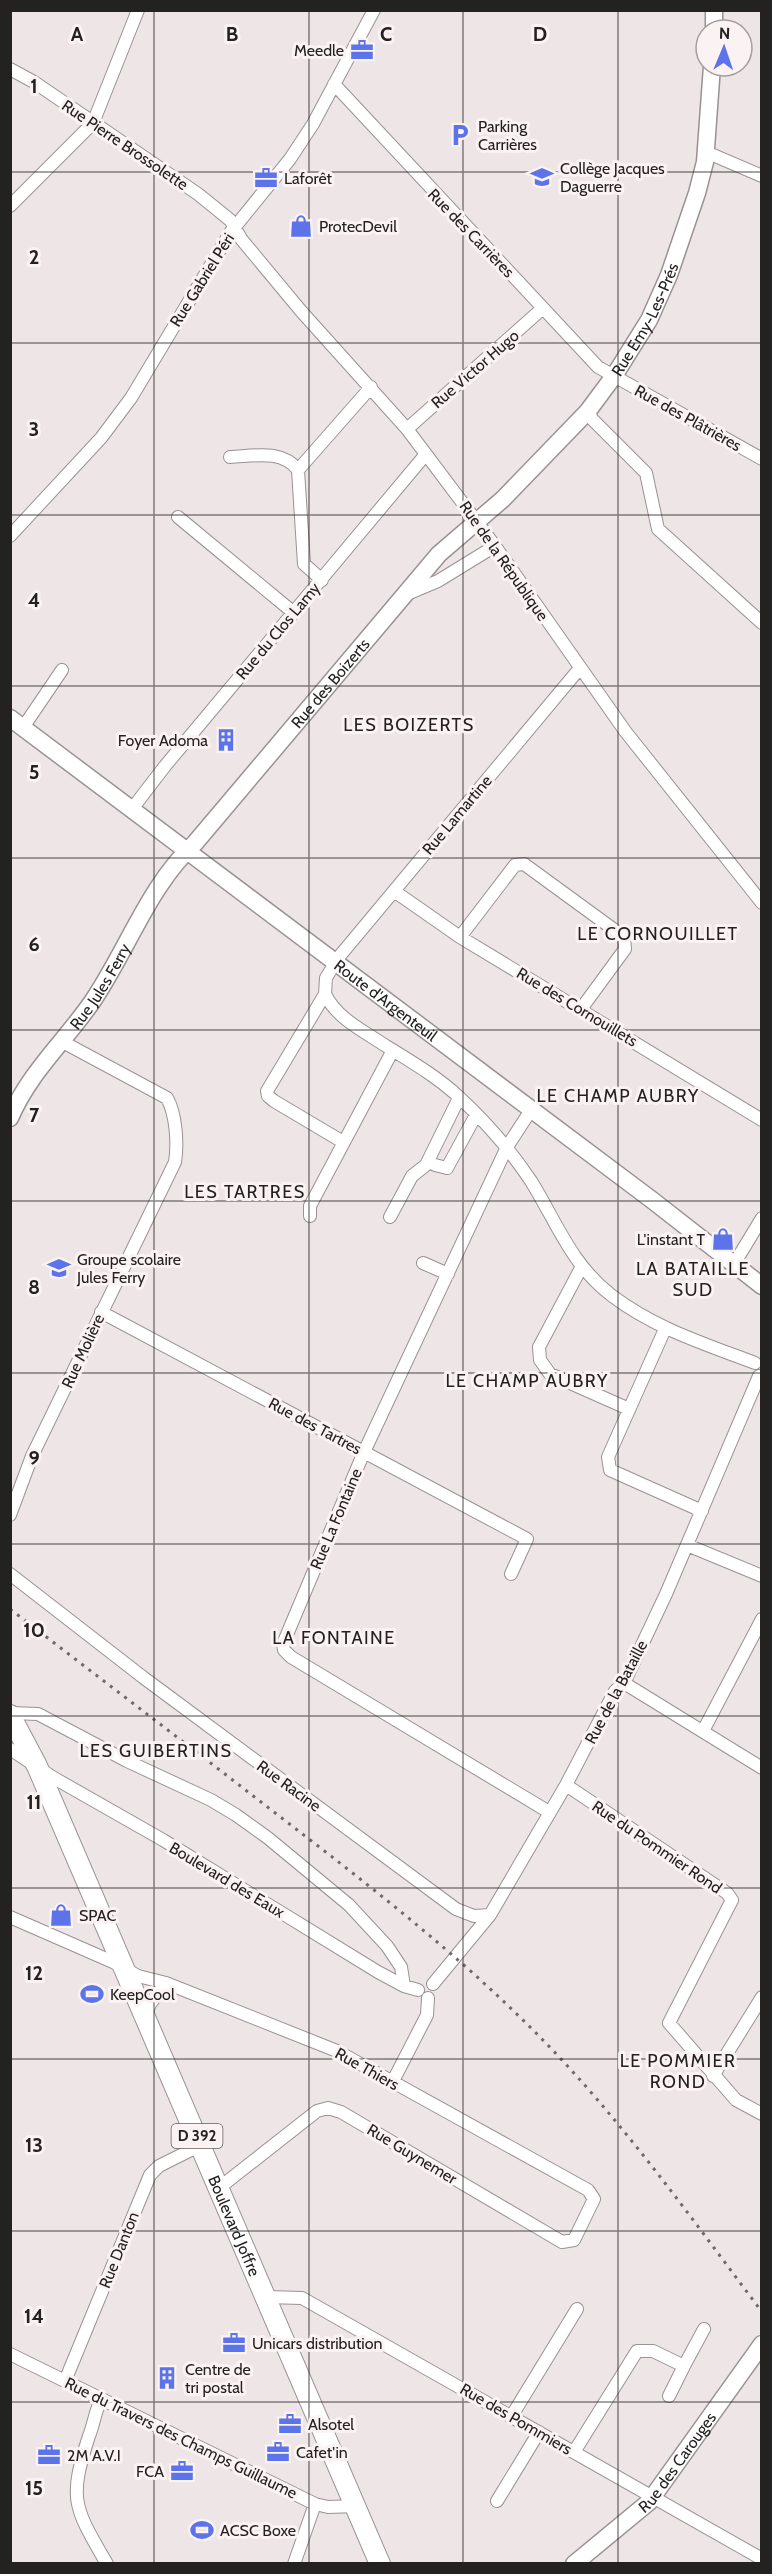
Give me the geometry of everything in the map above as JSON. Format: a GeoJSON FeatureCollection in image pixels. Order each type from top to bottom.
{"type":"FeatureCollection","features":[{"type":"Feature","properties":{"kind":"main road","name":"Boulevard Joffre"},"geometry":{"type":"LineString","coordinates":[[10,1714],[37,1766],[380,2564]]}},
{"type":"Feature","properties":{"kind":"main road","name":"Boulevard Joffre"},"geometry":{"type":"LineString","coordinates":[[356,2506],[370,2564]]}},
{"type":"Feature","properties":{"kind":"street"},"geometry":{"type":"LineString","coordinates":[[10,206],[93,123],[138,10]]}},
{"type":"Feature","properties":{"kind":"street","name":"Rue Gabriel Péri"},"geometry":{"type":"LineString","coordinates":[[10,536],[101,438],[131,398],[236,226],[290,159],[313,123],[374,10]]}},
{"type":"Feature","properties":{"kind":"street","name":"Rue Pierre Brossolette"},"geometry":{"type":"LineString","coordinates":[[10,69],[34,82],[198,194],[236,226]]}},
{"type":"Feature","properties":{"kind":"street","name":"Rue Emy-Les-Prés"},"geometry":{"type":"LineString","coordinates":[[477,520],[503,499],[588,411],[614,376],[649,320],[669,275],[697,193],[706,152],[711,78]]}},
{"type":"Feature","properties":{"kind":"street","name":"Rue des Carrières"},"geometry":{"type":"LineString","coordinates":[[334,84],[598,367],[614,376]]}},
{"type":"Feature","properties":{"kind":"street"},"geometry":{"type":"LineString","coordinates":[[706,152],[762,176]]}},
{"type":"Feature","properties":{"kind":"street","name":"Rue de la République"},"geometry":{"type":"LineString","coordinates":[[236,226],[242,240],[301,311],[407,429],[477,520],[579,669],[625,731],[762,903]]}},
{"type":"Feature","properties":{"kind":"street","name":"Rue Victor Hugo"},"geometry":{"type":"LineString","coordinates":[[407,429],[543,308]]}},
{"type":"Feature","properties":{"kind":"street","name":"Rue des Plâtrières"},"geometry":{"type":"LineString","coordinates":[[614,376],[762,459]]}},
{"type":"Feature","properties":{"kind":"street"},"geometry":{"type":"LineString","coordinates":[[298,470],[371,387]]}},
{"type":"Feature","properties":{"kind":"street"},"geometry":{"type":"LineString","coordinates":[[588,411],[592,418],[646,473],[658,529],[762,623]]}},
{"type":"Feature","properties":{"kind":"street","name":"Rue du Clos Lamy"},"geometry":{"type":"LineString","coordinates":[[132,809],[165,766],[426,454]]}},
{"type":"Feature","properties":{"kind":"street"},"geometry":{"type":"LineString","coordinates":[[230,457],[283,458],[291,461],[298,470],[304,564],[322,580]]}},
{"type":"Feature","properties":{"kind":"street"},"geometry":{"type":"LineString","coordinates":[[178,518],[294,613]]}},
{"type":"Feature","properties":{"kind":"street","name":"Rue des Boizerts"},"geometry":{"type":"LineString","coordinates":[[187,850],[439,554],[477,520]]}},
{"type":"Feature","properties":{"kind":"street"},"geometry":{"type":"LineString","coordinates":[[403,596],[438,581],[495,546]]}},
{"type":"Feature","properties":{"kind":"street","name":"Rue Lamartine"},"geometry":{"type":"LineString","coordinates":[[343,1142],[273,1101],[267,1091],[325,994],[327,978],[336,962],[579,669]]}},
{"type":"Feature","properties":{"kind":"street"},"geometry":{"type":"LineString","coordinates":[[17,722],[62,670]]}},
{"type":"Feature","properties":{"kind":"street","name":"Route d'Argenteuil"},"geometry":{"type":"LineString","coordinates":[[17,722],[734,1264],[761,1287]]}},
{"type":"Feature","properties":{"kind":"street","name":"Rue Jules Ferry"},"geometry":{"type":"LineString","coordinates":[[10,1118],[26,1086],[91,1003],[155,895],[187,850]]}},
{"type":"Feature","properties":{"kind":"street"},"geometry":{"type":"LineString","coordinates":[[460,937],[515,865],[524,864],[624,937],[625,950],[581,1009]]}},
{"type":"Feature","properties":{"kind":"street","name":"Rue des Cornouillets"},"geometry":{"type":"LineString","coordinates":[[394,891],[460,937],[762,1119]]}},
{"type":"Feature","properties":{"kind":"street"},"geometry":{"type":"LineString","coordinates":[[325,994],[341,1017],[393,1050],[459,1098],[476,1114],[507,1147],[531,1182],[581,1268],[613,1297],[665,1329],[758,1358]]}},
{"type":"Feature","properties":{"kind":"street","name":"Rue Molière"},"geometry":{"type":"LineString","coordinates":[[10,1515],[32,1456],[175,1162],[177,1150],[172,1109],[167,1098],[61,1041]]}},
{"type":"Feature","properties":{"kind":"street"},"geometry":{"type":"LineString","coordinates":[[310,1216],[310,1206],[393,1050]]}},
{"type":"Feature","properties":{"kind":"street"},"geometry":{"type":"LineString","coordinates":[[390,1217],[412,1176],[426,1165],[459,1098]]}},
{"type":"Feature","properties":{"kind":"street","name":"Rue La Fontaine"},"geometry":{"type":"LineString","coordinates":[[531,1110],[507,1147],[364,1452],[284,1637],[284,1650],[291,1657],[429,1742],[549,1812]]}},
{"type":"Feature","properties":{"kind":"street"},"geometry":{"type":"LineString","coordinates":[[435,1165],[447,1168],[476,1114]]}},
{"type":"Feature","properties":{"kind":"street"},"geometry":{"type":"LineString","coordinates":[[734,1264],[762,1218]]}},
{"type":"Feature","properties":{"kind":"street"},"geometry":{"type":"LineString","coordinates":[[423,1263],[447,1274]]}},
{"type":"Feature","properties":{"kind":"street"},"geometry":{"type":"LineString","coordinates":[[581,1268],[539,1347],[540,1360],[550,1374],[629,1409]]}},
{"type":"Feature","properties":{"kind":"street","name":"Rue des Tartres"},"geometry":{"type":"LineString","coordinates":[[101,1312],[526,1539],[511,1574]]}},
{"type":"Feature","properties":{"kind":"street"},"geometry":{"type":"LineString","coordinates":[[665,1329],[608,1457],[610,1470],[702,1511]]}},
{"type":"Feature","properties":{"kind":"street","name":"Rue de la Bataille"},"geometry":{"type":"LineString","coordinates":[[423,1994],[434,1992],[433,1984],[490,1915],[566,1785],[615,1692],[624,1683],[760,1377],[752,1369],[758,1358]]}},
{"type":"Feature","properties":{"kind":"street"},"geometry":{"type":"LineString","coordinates":[[687,1545],[762,1576]]}},
{"type":"Feature","properties":{"kind":"street","name":"Rue Racine"},"geometry":{"type":"LineString","coordinates":[[10,1575],[144,1678],[456,1909],[474,1916],[490,1915]]}},
{"type":"Feature","properties":{"kind":"street"},"geometry":{"type":"LineString","coordinates":[[703,1731],[762,1619]]}},
{"type":"Feature","properties":{"kind":"street"},"geometry":{"type":"LineString","coordinates":[[624,1683],[762,1768]]}},
{"type":"Feature","properties":{"kind":"street"},"geometry":{"type":"LineString","coordinates":[[10,1714],[38,1714],[127,1761],[211,1800],[236,1815],[268,1838],[349,1905],[387,1946],[401,1967],[404,1986]]}},
{"type":"Feature","properties":{"kind":"street","name":"Boulevard des Eaux"},"geometry":{"type":"LineString","coordinates":[[10,1749],[404,1986],[423,1994]]}},
{"type":"Feature","properties":{"kind":"street","name":"Rue du Pommier Rond"},"geometry":{"type":"LineString","coordinates":[[566,1785],[727,1893],[732,1900],[669,2023],[736,2100],[762,2114]]}},
{"type":"Feature","properties":{"kind":"street","name":"Rue Thiers"},"geometry":{"type":"LineString","coordinates":[[10,1917],[113,1962],[138,1976],[166,1983],[337,2051],[588,2190],[594,2199]]}},
{"type":"Feature","properties":{"kind":"street"},"geometry":{"type":"LineString","coordinates":[[145,2017],[150,2004],[166,1983]]}},
{"type":"Feature","properties":{"kind":"street"},"geometry":{"type":"LineString","coordinates":[[392,2083],[427,2015],[423,1994]]}},
{"type":"Feature","properties":{"kind":"street"},"geometry":{"type":"LineString","coordinates":[[714,2076],[762,1997]]}},
{"type":"Feature","properties":{"kind":"street","name":"Rue Guynemer"},"geometry":{"type":"LineString","coordinates":[[219,2188],[317,2111],[328,2108],[341,2112],[562,2242],[574,2240],[594,2199]]}},
{"type":"Feature","properties":{"kind":"street","name":"Rue Danton"},"geometry":{"type":"LineString","coordinates":[[65,2381],[150,2175],[159,2166],[201,2145]]}},
{"type":"Feature","properties":{"kind":"street","name":"Rue des Pommiers"},"geometry":{"type":"LineString","coordinates":[[266,2297],[302,2298],[762,2559]]}},
{"type":"Feature","properties":{"kind":"street"},"geometry":{"type":"LineString","coordinates":[[511,2417],[577,2309]]}},
{"type":"Feature","properties":{"kind":"street"},"geometry":{"type":"LineString","coordinates":[[669,2397],[704,2330]]}},
{"type":"Feature","properties":{"kind":"street","name":"Rue des Carouges"},"geometry":{"type":"LineString","coordinates":[[574,2564],[649,2502],[762,2344]]}},
{"type":"Feature","properties":{"kind":"street"},"geometry":{"type":"LineString","coordinates":[[574,2452],[637,2351],[653,2351],[684,2366]]}},
{"type":"Feature","properties":{"kind":"street","name":"Rue du Travers des Champs Guillaume"},"geometry":{"type":"LineString","coordinates":[[10,2354],[315,2504],[328,2507],[356,2506]]}},
{"type":"Feature","properties":{"kind":"street"},"geometry":{"type":"LineString","coordinates":[[100,2400],[80,2464],[75,2489],[82,2518],[107,2564]]}},
{"type":"Feature","properties":{"kind":"street"},"geometry":{"type":"LineString","coordinates":[[497,2501],[539,2432]]}},
{"type":"Feature","properties":{"kind":"street"},"geometry":{"type":"LineString","coordinates":[[294,2564],[315,2504]]}},
{"type":"Feature","properties":{"kind":"railway"},"geometry":{"type":"LineString","coordinates":[[10,1609],[372,1888],[438,1942],[502,2000],[565,2063],[624,2131],[762,2312]]}},
{"type":"Feature","properties":{"kind":"place","name":"Meedle"},"geometry":{"type":"Point","coordinates":[362,50]}},
{"type":"Feature","properties":{"kind":"place","name":"Parking Carrières"},"geometry":{"type":"Point","coordinates":[460,135]}},
{"type":"Feature","properties":{"kind":"place","name":"Collège Jacques Daguerre"},"geometry":{"type":"Point","coordinates":[542,177]}},
{"type":"Feature","properties":{"kind":"place","name":"Laforêt"},"geometry":{"type":"Point","coordinates":[266,178]}},
{"type":"Feature","properties":{"kind":"place","name":"ProtecDevil"},"geometry":{"type":"Point","coordinates":[301,226]}},
{"type":"Feature","properties":{"kind":"place","name":"Foyer Adoma"},"geometry":{"type":"Point","coordinates":[226,740]}},
{"type":"Feature","properties":{"kind":"place","name":"L'instant T"},"geometry":{"type":"Point","coordinates":[723,1239]}},
{"type":"Feature","properties":{"kind":"place","name":"Groupe scolaire Jules Ferry"},"geometry":{"type":"Point","coordinates":[59,1268]}},
{"type":"Feature","properties":{"kind":"place","name":"SPAC"},"geometry":{"type":"Point","coordinates":[61,1915]}},
{"type":"Feature","properties":{"kind":"place","name":"KeepCool"},"geometry":{"type":"Point","coordinates":[92,1994]}},
{"type":"Feature","properties":{"kind":"place","name":"Unicars distribution"},"geometry":{"type":"Point","coordinates":[234,2343]}},
{"type":"Feature","properties":{"kind":"place","name":"Centre de tri postal"},"geometry":{"type":"Point","coordinates":[167,2378]}},
{"type":"Feature","properties":{"kind":"place","name":"Alsotel"},"geometry":{"type":"Point","coordinates":[290,2424]}},
{"type":"Feature","properties":{"kind":"place","name":"Cafet'in"},"geometry":{"type":"Point","coordinates":[278,2452]}},
{"type":"Feature","properties":{"kind":"place","name":"2M A.V.I"},"geometry":{"type":"Point","coordinates":[49,2455]}},
{"type":"Feature","properties":{"kind":"place","name":"FCA"},"geometry":{"type":"Point","coordinates":[182,2471]}},
{"type":"Feature","properties":{"kind":"place","name":"ACSC Boxe"},"geometry":{"type":"Point","coordinates":[202,2530]}},
{"type":"Feature","properties":{"kind":"district","name":"LES BOIZERTS"},"geometry":{"type":"Point","coordinates":[409,725]}},
{"type":"Feature","properties":{"kind":"district","name":"LE CORNOUILLET"},"geometry":{"type":"Point","coordinates":[658,934]}},
{"type":"Feature","properties":{"kind":"district","name":"LE CHAMP AUBRY"},"geometry":{"type":"Point","coordinates":[618,1096]}},
{"type":"Feature","properties":{"kind":"district","name":"LES TARTRES"},"geometry":{"type":"Point","coordinates":[245,1192]}},
{"type":"Feature","properties":{"kind":"district","name":"LA BATAILLE SUD"},"geometry":{"type":"Point","coordinates":[693,1279]}},
{"type":"Feature","properties":{"kind":"district","name":"LE CHAMP AUBRY"},"geometry":{"type":"Point","coordinates":[527,1381]}},
{"type":"Feature","properties":{"kind":"district","name":"LA FONTAINE"},"geometry":{"type":"Point","coordinates":[334,1638]}},
{"type":"Feature","properties":{"kind":"district","name":"LES GUIBERTINS"},"geometry":{"type":"Point","coordinates":[156,1751]}},
{"type":"Feature","properties":{"kind":"district","name":"LE POMMIER ROND"},"geometry":{"type":"Point","coordinates":[678,2071]}}]}
